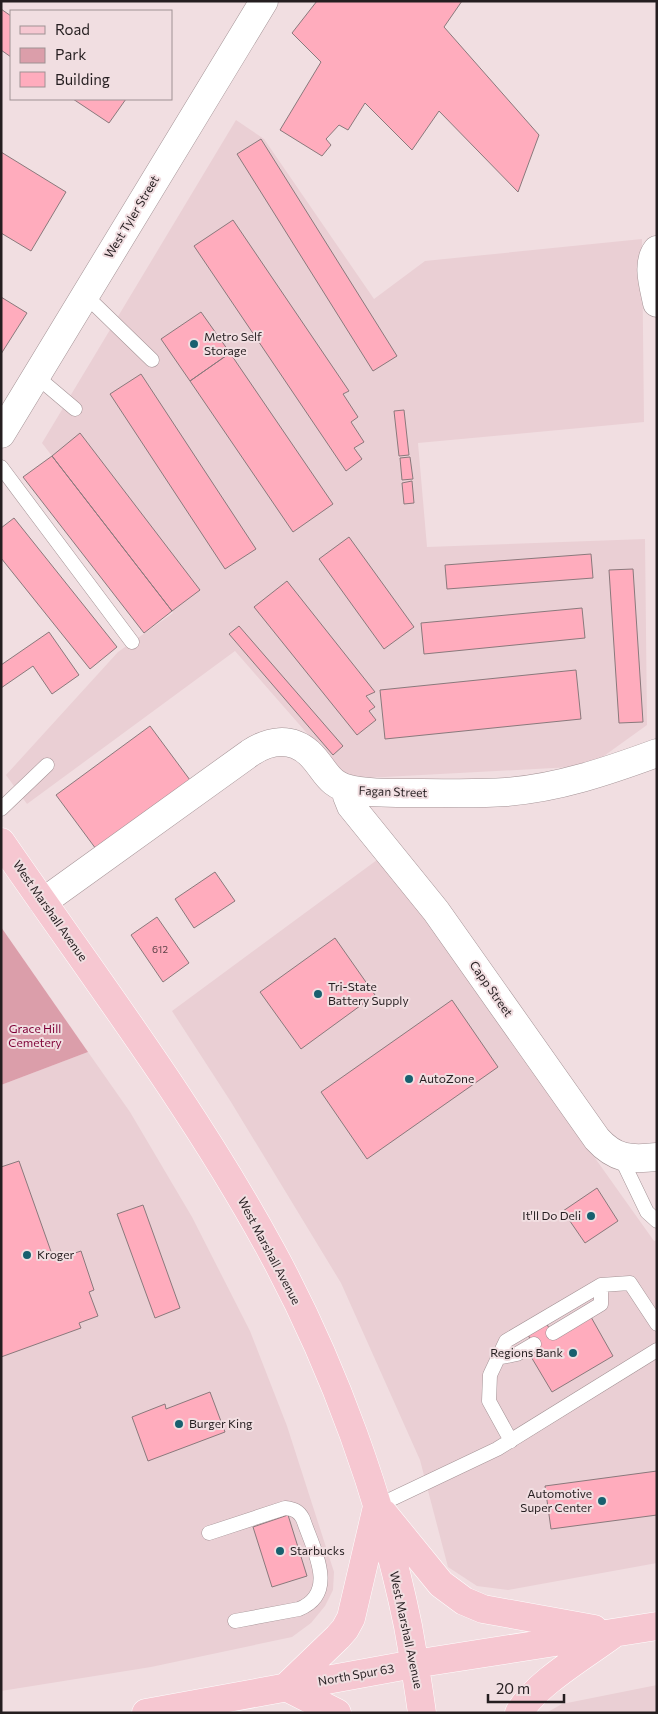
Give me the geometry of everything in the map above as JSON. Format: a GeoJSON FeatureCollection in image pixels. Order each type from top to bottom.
{"type":"FeatureCollection","features":[{"type":"Feature","properties":{"kind":"main road","name":"West Marshall Avenue"},"geometry":{"type":"LineString","coordinates":[[1,842],[189,1113],[227,1172],[286,1280],[328,1370],[348,1421],[377,1506],[399,1590],[422,1713]]}},
{"type":"Feature","properties":{"kind":"main road"},"geometry":{"type":"LineString","coordinates":[[377,1506],[441,1584],[464,1601],[484,1609],[615,1633]]}},
{"type":"Feature","properties":{"kind":"main road"},"geometry":{"type":"LineString","coordinates":[[337,1713],[286,1687],[346,1629],[351,1618],[377,1506]]}},
{"type":"Feature","properties":{"kind":"main road","name":"North Spur 63"},"geometry":{"type":"LineString","coordinates":[[146,1713],[414,1664],[657,1626]]}},
{"type":"Feature","properties":{"kind":"main road"},"geometry":{"type":"LineString","coordinates":[[519,1713],[540,1687],[615,1633]]}},
{"type":"Feature","properties":{"kind":"street","name":"West Tyler Street"},"geometry":{"type":"LineString","coordinates":[[1,434],[264,1]]}},
{"type":"Feature","properties":{"kind":"street"},"geometry":{"type":"LineString","coordinates":[[657,250],[653,255],[652,264],[657,303]]}},
{"type":"Feature","properties":{"kind":"street","name":"Fagan Street"},"geometry":{"type":"LineString","coordinates":[[43,902],[250,753],[269,743],[285,742],[300,747],[309,753],[333,783],[345,788],[368,792],[513,792],[588,777],[657,753]]}},
{"type":"Feature","properties":{"kind":"street","name":"Capp Street"},"geometry":{"type":"LineString","coordinates":[[345,788],[351,806],[436,911],[597,1139],[606,1148],[620,1156]]}},
{"type":"Feature","properties":{"kind":"street"},"geometry":{"type":"LineString","coordinates":[[620,1156],[657,1157]]}},
{"type":"Feature","properties":{"kind":"lane"},"geometry":{"type":"LineString","coordinates":[[85,295],[152,360]]}},
{"type":"Feature","properties":{"kind":"lane"},"geometry":{"type":"LineString","coordinates":[[36,376],[75,408]]}},
{"type":"Feature","properties":{"kind":"lane"},"geometry":{"type":"LineString","coordinates":[[1,467],[132,642]]}},
{"type":"Feature","properties":{"kind":"lane"},"geometry":{"type":"LineString","coordinates":[[1,809],[47,765]]}},
{"type":"Feature","properties":{"kind":"lane"},"geometry":{"type":"LineString","coordinates":[[620,1156],[647,1212],[657,1220]]}},
{"type":"Feature","properties":{"kind":"lane"},"geometry":{"type":"LineString","coordinates":[[511,1441],[489,1400],[490,1375],[506,1341],[601,1284],[630,1283],[657,1324]]}},
{"type":"Feature","properties":{"kind":"lane"},"geometry":{"type":"LineString","coordinates":[[553,1333],[601,1304],[601,1284]]}},
{"type":"Feature","properties":{"kind":"lane"},"geometry":{"type":"LineString","coordinates":[[497,1358],[517,1354],[534,1344]]}},
{"type":"Feature","properties":{"kind":"lane"},"geometry":{"type":"LineString","coordinates":[[377,1506],[497,1449],[657,1350]]}},
{"type":"Feature","properties":{"kind":"lane"},"geometry":{"type":"LineString","coordinates":[[209,1534],[285,1508],[293,1508],[303,1519],[320,1570],[322,1580],[320,1587],[312,1602],[306,1606],[235,1621]]}},
{"type":"Feature","properties":{"kind":"shaded area","name":"Metro Self Storage"},"geometry":{"type":"Polygon","coordinates":[[[236,120],[264,139],[374,299],[425,261],[642,239],[644,422],[418,443],[427,547],[645,539],[647,725],[590,766],[347,779],[235,651],[27,804],[6,775],[118,652],[173,613],[42,443],[236,120]]]}},
{"type":"Feature","properties":{"kind":"shaded area"},"geometry":{"type":"Polygon","coordinates":[[[381,857],[654,1241],[657,1240],[657,1563],[508,1590],[477,1586],[448,1567],[420,1460],[341,1283],[231,1102],[172,1011],[381,857]]]}},
{"type":"Feature","properties":{"kind":"shaded area"},"geometry":{"type":"Polygon","coordinates":[[[88,1052],[130,1112],[192,1217],[250,1331],[287,1426],[334,1572],[333,1590],[325,1606],[311,1623],[292,1637],[151,1667],[1,1691],[1,1085],[88,1052]]]}},
{"type":"Feature","properties":{"kind":"shaded area"},"geometry":{"type":"Polygon","coordinates":[[[657,1685],[657,1713],[546,1713],[562,1704],[657,1685]]]}},
{"type":"Feature","properties":{"kind":"green space","name":"Grace Hill Cemetery"},"geometry":{"type":"Polygon","coordinates":[[[1,927],[88,1052],[1,1085],[1,927]]]}},
{"type":"Feature","properties":{"kind":"building"},"geometry":{"type":"Polygon","coordinates":[[[317,1],[462,1],[444,27],[539,135],[518,192],[439,111],[412,150],[365,103],[348,130],[339,125],[326,139],[331,145],[322,156],[280,130],[321,62],[292,33],[317,1]]]}},
{"type":"Feature","properties":{"kind":"building"},"geometry":{"type":"Polygon","coordinates":[[[1,9],[10,15],[10,56],[1,50],[1,9]]]}},
{"type":"Feature","properties":{"kind":"building"},"geometry":{"type":"Polygon","coordinates":[[[74,100],[125,100],[109,123],[74,100]]]}},
{"type":"Feature","properties":{"kind":"building"},"geometry":{"type":"Polygon","coordinates":[[[261,139],[397,356],[373,371],[237,154],[261,139]]]}},
{"type":"Feature","properties":{"kind":"building"},"geometry":{"type":"Polygon","coordinates":[[[1,152],[66,192],[31,251],[1,233],[1,152]]]}},
{"type":"Feature","properties":{"kind":"building"},"geometry":{"type":"Polygon","coordinates":[[[233,220],[349,391],[343,394],[358,417],[351,422],[364,442],[354,448],[362,459],[346,471],[194,246],[233,220]]]}},
{"type":"Feature","properties":{"kind":"building"},"geometry":{"type":"Polygon","coordinates":[[[1,297],[27,313],[1,354],[1,297]]]}},
{"type":"Feature","properties":{"kind":"building","name":"Metro Self Storage"},"geometry":{"type":"Polygon","coordinates":[[[201,312],[230,353],[190,381],[161,339],[201,312]]]}},
{"type":"Feature","properties":{"kind":"building"},"geometry":{"type":"Polygon","coordinates":[[[230,353],[333,504],[293,532],[190,381],[230,353]]]}},
{"type":"Feature","properties":{"kind":"building"},"geometry":{"type":"Polygon","coordinates":[[[141,374],[256,549],[225,569],[110,394],[141,374]]]}},
{"type":"Feature","properties":{"kind":"building"},"geometry":{"type":"Polygon","coordinates":[[[404,410],[409,455],[399,456],[394,411],[404,410]]]}},
{"type":"Feature","properties":{"kind":"building"},"geometry":{"type":"Polygon","coordinates":[[[80,433],[200,590],[172,611],[52,456],[80,433]]]}},
{"type":"Feature","properties":{"kind":"building"},"geometry":{"type":"Polygon","coordinates":[[[52,456],[172,611],[144,633],[23,477],[52,456]]]}},
{"type":"Feature","properties":{"kind":"building"},"geometry":{"type":"Polygon","coordinates":[[[410,457],[413,479],[402,480],[400,458],[410,457]]]}},
{"type":"Feature","properties":{"kind":"building"},"geometry":{"type":"Polygon","coordinates":[[[412,481],[414,503],[404,504],[402,483],[412,481]]]}},
{"type":"Feature","properties":{"kind":"building"},"geometry":{"type":"Polygon","coordinates":[[[14,518],[117,647],[90,669],[1,558],[1,528],[14,518]]]}},
{"type":"Feature","properties":{"kind":"building"},"geometry":{"type":"Polygon","coordinates":[[[349,537],[414,627],[384,649],[319,559],[349,537]]]}},
{"type":"Feature","properties":{"kind":"building"},"geometry":{"type":"Polygon","coordinates":[[[591,554],[593,578],[447,589],[445,565],[591,554]]]}},
{"type":"Feature","properties":{"kind":"building"},"geometry":{"type":"Polygon","coordinates":[[[633,569],[643,722],[619,723],[609,570],[633,569]]]}},
{"type":"Feature","properties":{"kind":"building"},"geometry":{"type":"Polygon","coordinates":[[[287,581],[375,692],[366,696],[375,707],[369,711],[376,720],[357,735],[254,607],[287,581]]]}},
{"type":"Feature","properties":{"kind":"building"},"geometry":{"type":"Polygon","coordinates":[[[582,608],[585,638],[424,654],[421,623],[582,608]]]}},
{"type":"Feature","properties":{"kind":"building"},"geometry":{"type":"Polygon","coordinates":[[[239,626],[343,746],[333,755],[229,634],[239,626]]]}},
{"type":"Feature","properties":{"kind":"building"},"geometry":{"type":"Polygon","coordinates":[[[49,632],[79,675],[52,694],[33,666],[1,688],[1,665],[49,632]]]}},
{"type":"Feature","properties":{"kind":"building"},"geometry":{"type":"Polygon","coordinates":[[[576,670],[581,719],[385,739],[380,690],[576,670]]]}},
{"type":"Feature","properties":{"kind":"building"},"geometry":{"type":"Polygon","coordinates":[[[150,726],[190,780],[96,849],[56,795],[150,726]]]}},
{"type":"Feature","properties":{"kind":"building"},"geometry":{"type":"Polygon","coordinates":[[[215,872],[235,901],[194,928],[175,899],[215,872]]]}},
{"type":"Feature","properties":{"kind":"building"},"geometry":{"type":"Polygon","coordinates":[[[157,917],[189,963],[163,982],[131,935],[157,917]]]}},
{"type":"Feature","properties":{"kind":"building","name":"Tri-State Battery Supply"},"geometry":{"type":"Polygon","coordinates":[[[335,938],[375,995],[301,1049],[260,992],[335,938]]]}},
{"type":"Feature","properties":{"kind":"building","name":"AutoZone"},"geometry":{"type":"Polygon","coordinates":[[[452,1000],[498,1067],[367,1159],[321,1092],[452,1000]]]}},
{"type":"Feature","properties":{"kind":"building","name":"Kroger"},"geometry":{"type":"Polygon","coordinates":[[[19,1161],[54,1260],[81,1251],[94,1290],[89,1292],[98,1316],[79,1323],[81,1328],[1,1357],[1,1167],[19,1161]]]}},
{"type":"Feature","properties":{"kind":"building","name":"It'll Do Deli"},"geometry":{"type":"Polygon","coordinates":[[[597,1188],[618,1221],[585,1243],[563,1211],[597,1188]]]}},
{"type":"Feature","properties":{"kind":"building"},"geometry":{"type":"Polygon","coordinates":[[[143,1205],[180,1308],[155,1318],[117,1214],[143,1205]]]}},
{"type":"Feature","properties":{"kind":"building","name":"Regions Bank"},"geometry":{"type":"Polygon","coordinates":[[[591,1317],[613,1356],[552,1392],[530,1355],[537,1351],[528,1335],[546,1323],[556,1339],[591,1317]]]}},
{"type":"Feature","properties":{"kind":"building","name":"Burger King"},"geometry":{"type":"Polygon","coordinates":[[[210,1392],[225,1432],[148,1461],[132,1417],[165,1404],[166,1409],[210,1392]]]}},
{"type":"Feature","properties":{"kind":"building","name":"Automotive Super Center"},"geometry":{"type":"Polygon","coordinates":[[[657,1471],[657,1515],[551,1529],[545,1486],[657,1471]]]}},
{"type":"Feature","properties":{"kind":"building","name":"Starbucks"},"geometry":{"type":"Polygon","coordinates":[[[288,1515],[307,1576],[272,1587],[253,1527],[288,1515]]]}},
{"type":"Feature","properties":{"kind":"place","name":"Metro Self Storage"},"geometry":{"type":"Point","coordinates":[194,344]}},
{"type":"Feature","properties":{"kind":"place","name":"Tri-State Battery Supply"},"geometry":{"type":"Point","coordinates":[318,994]}},
{"type":"Feature","properties":{"kind":"place","name":"AutoZone"},"geometry":{"type":"Point","coordinates":[409,1079]}},
{"type":"Feature","properties":{"kind":"place","name":"It'll Do Deli"},"geometry":{"type":"Point","coordinates":[591,1216]}},
{"type":"Feature","properties":{"kind":"place","name":"Kroger"},"geometry":{"type":"Point","coordinates":[27,1255]}},
{"type":"Feature","properties":{"kind":"place","name":"Regions Bank"},"geometry":{"type":"Point","coordinates":[573,1353]}},
{"type":"Feature","properties":{"kind":"place","name":"Burger King"},"geometry":{"type":"Point","coordinates":[179,1424]}},
{"type":"Feature","properties":{"kind":"place","name":"Automotive Super Center"},"geometry":{"type":"Point","coordinates":[602,1501]}},
{"type":"Feature","properties":{"kind":"place","name":"Starbucks"},"geometry":{"type":"Point","coordinates":[280,1551]}}]}
